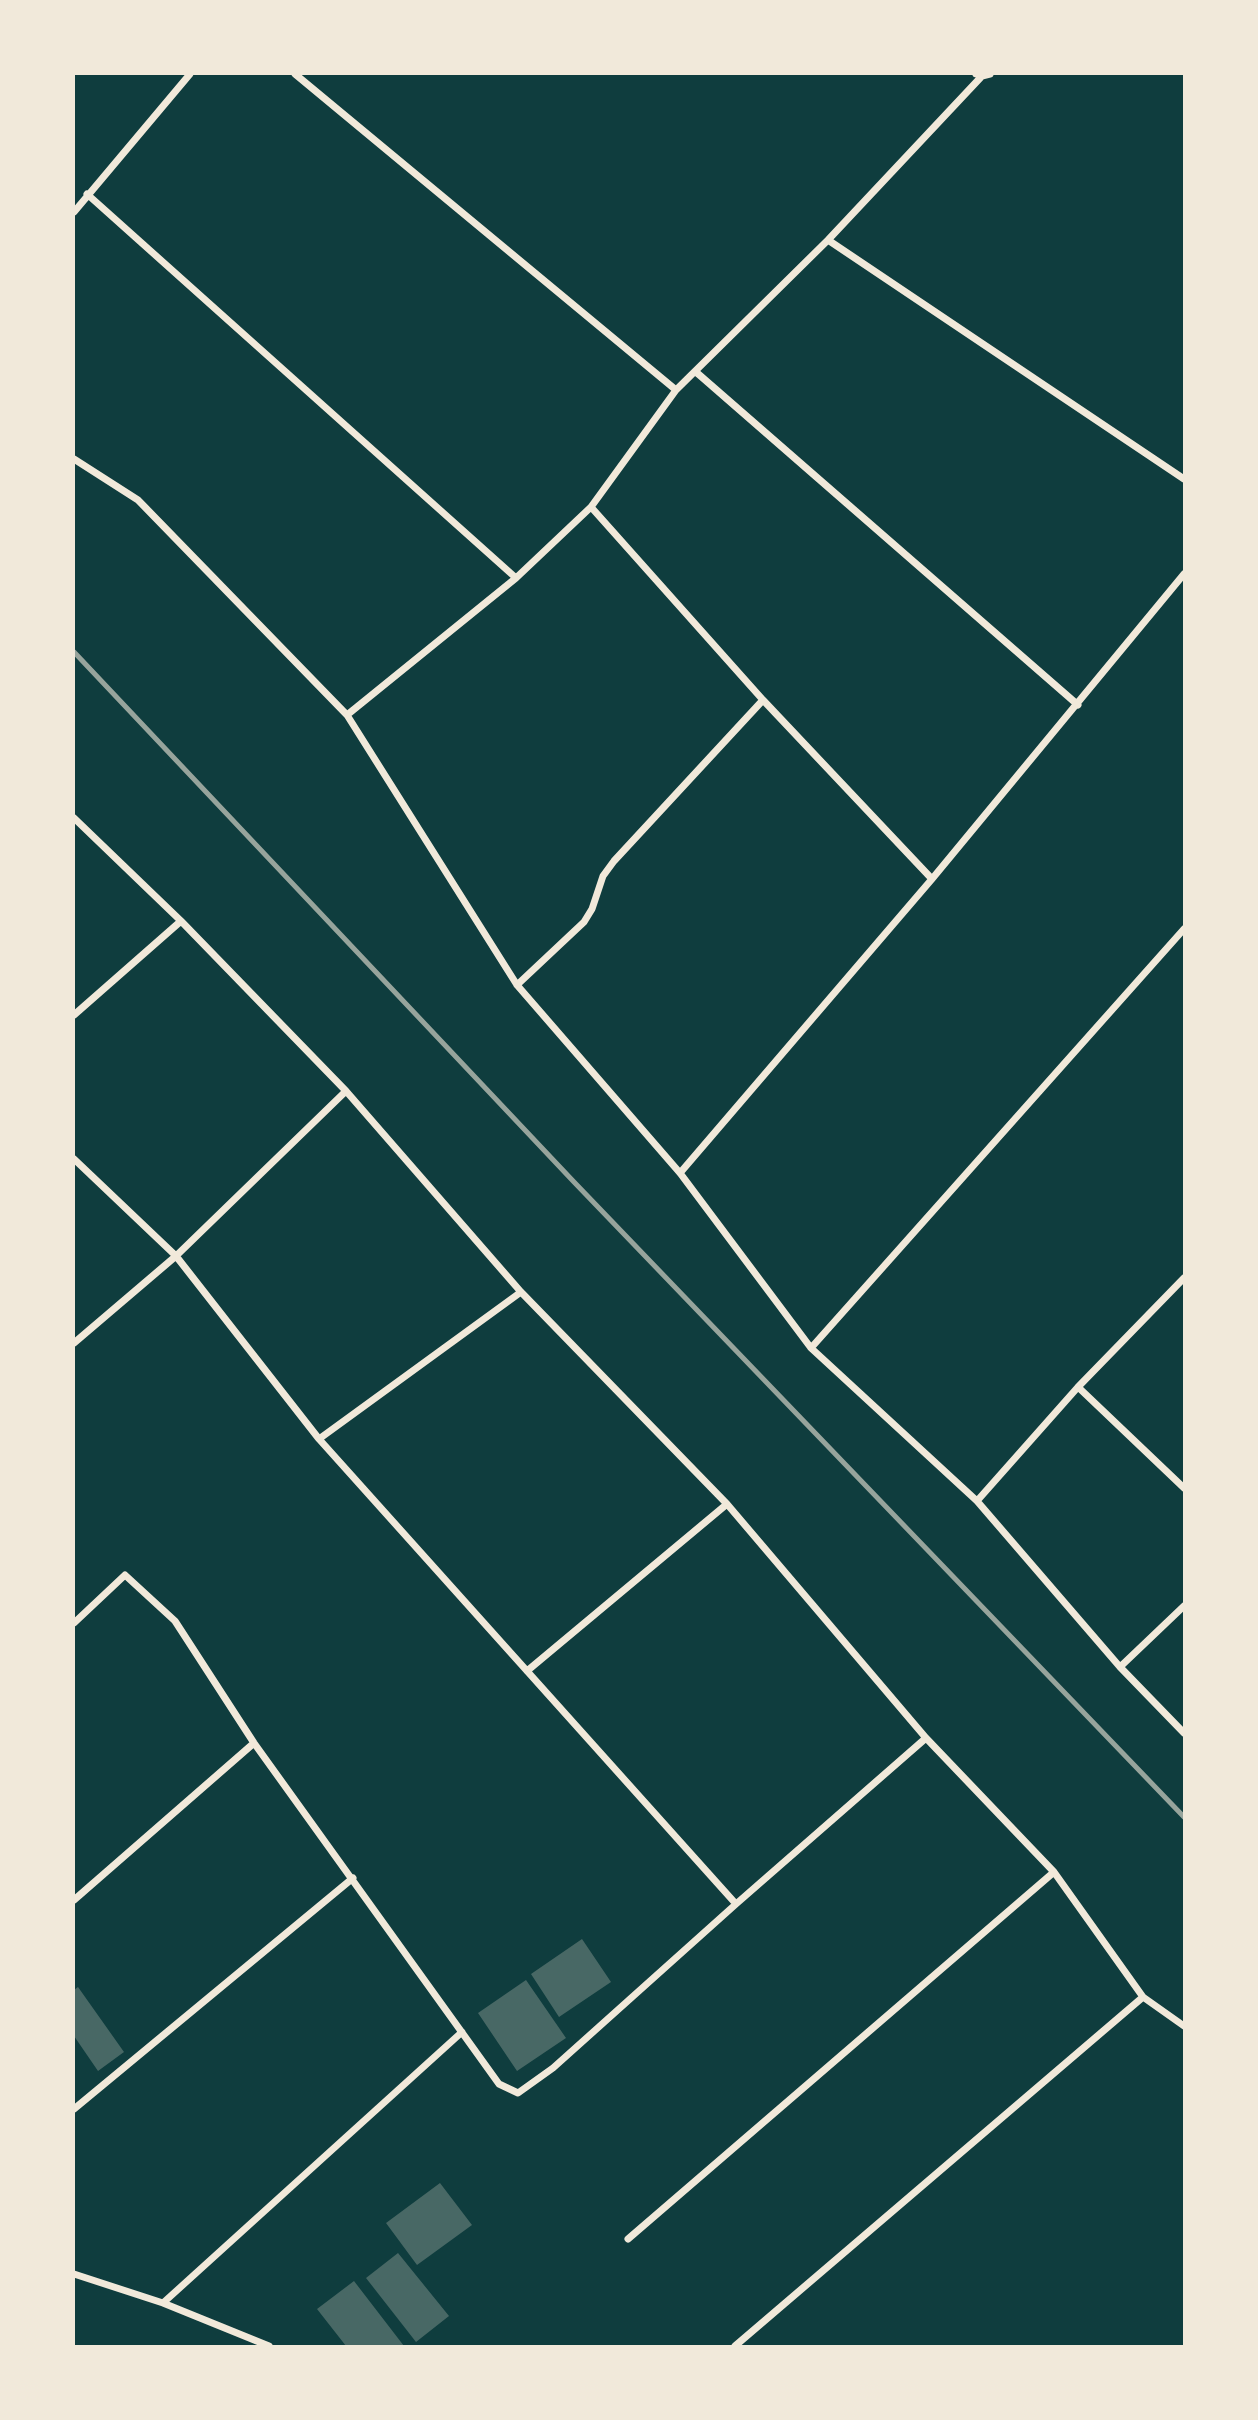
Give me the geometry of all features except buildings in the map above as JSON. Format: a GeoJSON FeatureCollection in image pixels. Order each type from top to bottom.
{"type":"FeatureCollection","features":[{"type":"Feature","properties":{"kind":"street"},"geometry":{"type":"LineString","coordinates":[[74,212],[190,74]]}},
{"type":"Feature","properties":{"kind":"street"},"geometry":{"type":"LineString","coordinates":[[295,74],[676,390]]}},
{"type":"Feature","properties":{"kind":"street"},"geometry":{"type":"LineString","coordinates":[[347,715],[516,578],[591,507],[676,390],[828,240],[983,74]]}},
{"type":"Feature","properties":{"kind":"street"},"geometry":{"type":"LineString","coordinates":[[87,194],[516,578]]}},
{"type":"Feature","properties":{"kind":"street"},"geometry":{"type":"LineString","coordinates":[[828,240],[1185,478]]}},
{"type":"Feature","properties":{"kind":"street"},"geometry":{"type":"LineString","coordinates":[[696,372],[1078,705]]}},
{"type":"Feature","properties":{"kind":"street"},"geometry":{"type":"LineString","coordinates":[[74,459],[138,500],[347,715],[517,985],[680,1173],[811,1348],[977,1501],[1120,1667],[1185,1733]]}},
{"type":"Feature","properties":{"kind":"street"},"geometry":{"type":"LineString","coordinates":[[591,507],[763,700],[932,879]]}},
{"type":"Feature","properties":{"kind":"street"},"geometry":{"type":"LineString","coordinates":[[680,1173],[932,879],[1185,574]]}},
{"type":"Feature","properties":{"kind":"street"},"geometry":{"type":"LineString","coordinates":[[517,985],[584,922],[592,909],[603,876],[614,861],[763,700]]}},
{"type":"Feature","properties":{"kind":"street"},"geometry":{"type":"LineString","coordinates":[[74,818],[181,920],[346,1091],[521,1292],[727,1504],[926,1738],[1054,1872],[1143,1997],[1185,2026]]}},
{"type":"Feature","properties":{"kind":"street"},"geometry":{"type":"LineString","coordinates":[[74,1015],[181,920]]}},
{"type":"Feature","properties":{"kind":"street"},"geometry":{"type":"LineString","coordinates":[[811,1348],[1185,929]]}},
{"type":"Feature","properties":{"kind":"street"},"geometry":{"type":"LineString","coordinates":[[74,1343],[176,1256],[346,1091]]}},
{"type":"Feature","properties":{"kind":"street"},"geometry":{"type":"LineString","coordinates":[[74,1159],[176,1256],[318,1439],[736,1904]]}},
{"type":"Feature","properties":{"kind":"street"},"geometry":{"type":"LineString","coordinates":[[977,1501],[1077,1387],[1185,1278]]}},
{"type":"Feature","properties":{"kind":"street"},"geometry":{"type":"LineString","coordinates":[[318,1439],[521,1292]]}},
{"type":"Feature","properties":{"kind":"street"},"geometry":{"type":"LineString","coordinates":[[1077,1387],[1185,1488]]}},
{"type":"Feature","properties":{"kind":"street"},"geometry":{"type":"LineString","coordinates":[[527,1671],[727,1504]]}},
{"type":"Feature","properties":{"kind":"street"},"geometry":{"type":"LineString","coordinates":[[74,1623],[125,1575],[175,1621],[254,1743],[499,2084],[518,2094],[553,2068],[926,1738]]}},
{"type":"Feature","properties":{"kind":"street"},"geometry":{"type":"LineString","coordinates":[[1120,1667],[1185,1606]]}},
{"type":"Feature","properties":{"kind":"street"},"geometry":{"type":"LineString","coordinates":[[74,1900],[254,1743]]}},
{"type":"Feature","properties":{"kind":"street"},"geometry":{"type":"LineString","coordinates":[[628,2239],[1054,1872]]}},
{"type":"Feature","properties":{"kind":"street"},"geometry":{"type":"LineString","coordinates":[[74,2109],[353,1878]]}},
{"type":"Feature","properties":{"kind":"street"},"geometry":{"type":"LineString","coordinates":[[734,2347],[1143,1997]]}},
{"type":"Feature","properties":{"kind":"street"},"geometry":{"type":"LineString","coordinates":[[163,2303],[462,2032]]}},
{"type":"Feature","properties":{"kind":"street"},"geometry":{"type":"LineString","coordinates":[[74,2274],[163,2303],[268,2347]]}},
{"type":"Feature","properties":{"kind":"railway"},"geometry":{"type":"LineString","coordinates":[[74,652],[574,1182],[1184,1817]]}}]}
